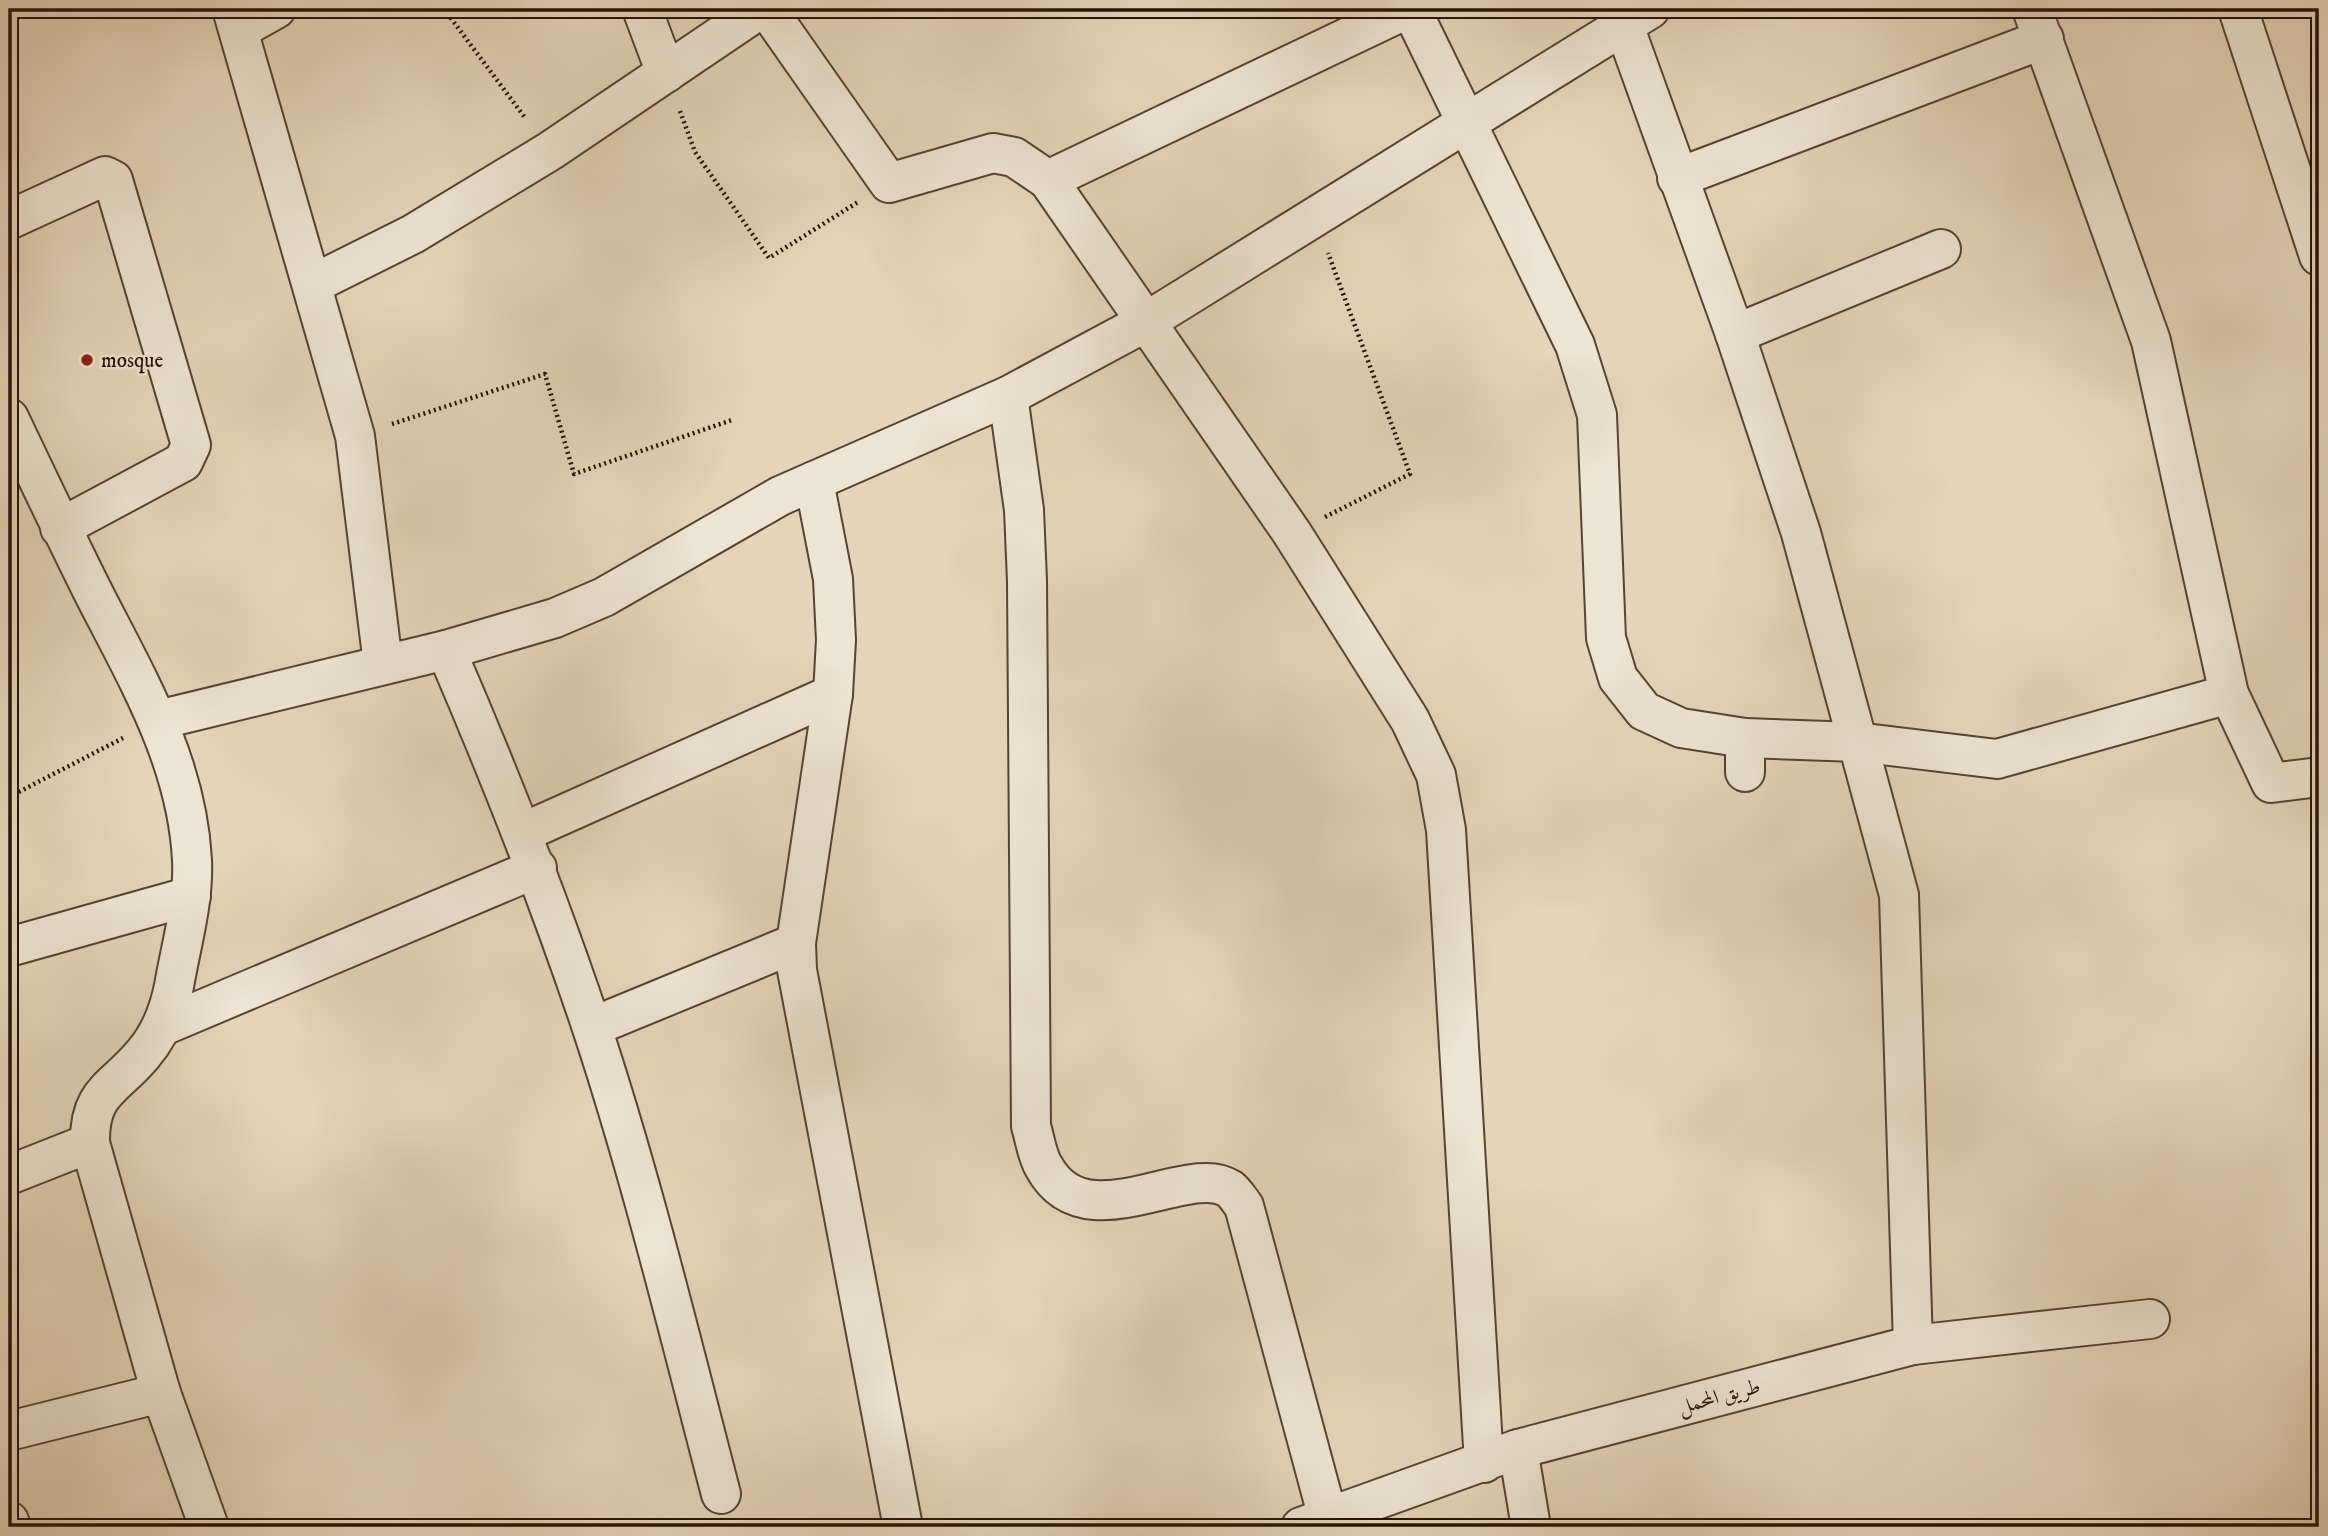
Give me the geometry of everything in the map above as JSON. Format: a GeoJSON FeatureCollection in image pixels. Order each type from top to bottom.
{"type":"FeatureCollection","features":[{"type":"Feature","properties":{"kind":"street"},"geometry":{"type":"LineString","coordinates":[[276,9],[236,19],[355,436],[383,664]]}},
{"type":"Feature","properties":{"kind":"street"},"geometry":{"type":"LineString","coordinates":[[642,9],[666,74]]}},
{"type":"Feature","properties":{"kind":"street"},"geometry":{"type":"LineString","coordinates":[[313,284],[413,234],[550,151],[760,9]]}},
{"type":"Feature","properties":{"kind":"street"},"geometry":{"type":"LineString","coordinates":[[767,9],[889,183],[993,153],[1014,157],[1048,180],[1144,323],[1292,533],[1410,720],[1436,775],[1446,830],[1484,1463]]}},
{"type":"Feature","properties":{"kind":"street"},"geometry":{"type":"LineString","coordinates":[[1048,180],[1409,9],[1575,345],[1597,415],[1606,638],[1618,678],[1644,711],[1745,755],[1857,742],[1997,759],[2230,694]]}},
{"type":"Feature","properties":{"kind":"street"},"geometry":{"type":"LineString","coordinates":[[2238,9],[2319,256]]}},
{"type":"Feature","properties":{"kind":"street"},"geometry":{"type":"LineString","coordinates":[[158,719],[446,650],[555,618],[604,597],[780,496],[1008,396],[1144,323],[1465,124],[1631,14],[1677,178],[1735,334],[1801,533],[1899,895],[1913,1345]]}},
{"type":"Feature","properties":{"kind":"street"},"geometry":{"type":"LineString","coordinates":[[1677,178],[2038,24],[2151,341],[2230,694],[2271,783],[2319,777]]}},
{"type":"Feature","properties":{"kind":"street"},"geometry":{"type":"LineString","coordinates":[[9,220],[106,176],[113,180],[191,445],[183,462],[60,528]]}},
{"type":"Feature","properties":{"kind":"street"},"geometry":{"type":"LineString","coordinates":[[1735,334],[1941,249]]}},
{"type":"Feature","properties":{"kind":"street"},"geometry":{"type":"LineString","coordinates":[[1008,396],[1024,510],[1027,581],[1031,1126],[1044,1168],[1068,1195],[1107,1201],[1205,1184],[1230,1189],[1244,1206],[1315,1522]]}},
{"type":"Feature","properties":{"kind":"street"},"geometry":{"type":"LineString","coordinates":[[9,418],[60,528],[158,719],[183,793],[192,860],[191,896],[171,999],[163,1026],[144,1053],[95,1104],[90,1119],[90,1143],[161,1393],[209,1527]]}},
{"type":"Feature","properties":{"kind":"street"},"geometry":{"type":"LineString","coordinates":[[814,481],[833,579],[836,640],[833,694],[796,943],[799,984],[903,1527]]}},
{"type":"Feature","properties":{"kind":"street"},"geometry":{"type":"LineString","coordinates":[[446,650],[524,832],[592,1027],[654,1236],[721,1494]]}},
{"type":"Feature","properties":{"kind":"street"},"geometry":{"type":"LineString","coordinates":[[524,832],[833,694]]}},
{"type":"Feature","properties":{"kind":"street"},"geometry":{"type":"LineString","coordinates":[[163,1026],[537,868]]}},
{"type":"Feature","properties":{"kind":"street"},"geometry":{"type":"LineString","coordinates":[[9,947],[191,896]]}},
{"type":"Feature","properties":{"kind":"street"},"geometry":{"type":"LineString","coordinates":[[592,1027],[796,943]]}},
{"type":"Feature","properties":{"kind":"street"},"geometry":{"type":"LineString","coordinates":[[9,1175],[90,1143]]}},
{"type":"Feature","properties":{"kind":"street","name":"طريق المحمل"},"geometry":{"type":"LineString","coordinates":[[1315,1522],[1518,1449],[1913,1345],[2150,1319]]}},
{"type":"Feature","properties":{"kind":"street"},"geometry":{"type":"LineString","coordinates":[[9,1431],[161,1393]]}},
{"type":"Feature","properties":{"kind":"street"},"geometry":{"type":"LineString","coordinates":[[1518,1449],[1531,1527]]}},
{"type":"Feature","properties":{"kind":"street"},"geometry":{"type":"LineString","coordinates":[[9,1521],[11,1527]]}},
{"type":"Feature","properties":{"kind":"path"},"geometry":{"type":"LineString","coordinates":[[444,9],[550,151]]}},
{"type":"Feature","properties":{"kind":"path"},"geometry":{"type":"LineString","coordinates":[[666,74],[695,152],[769,257],[889,183]]}},
{"type":"Feature","properties":{"kind":"path"},"geometry":{"type":"LineString","coordinates":[[1292,533],[1410,474],[1315,219]]}},
{"type":"Feature","properties":{"kind":"path"},"geometry":{"type":"LineString","coordinates":[[355,436],[545,374],[574,474],[732,420]]}},
{"type":"Feature","properties":{"kind":"path"},"geometry":{"type":"LineString","coordinates":[[9,797],[158,719]]}},
{"type":"Feature","properties":{"kind":"place","name":"mosque"},"geometry":{"type":"Point","coordinates":[87,360]}}]}
